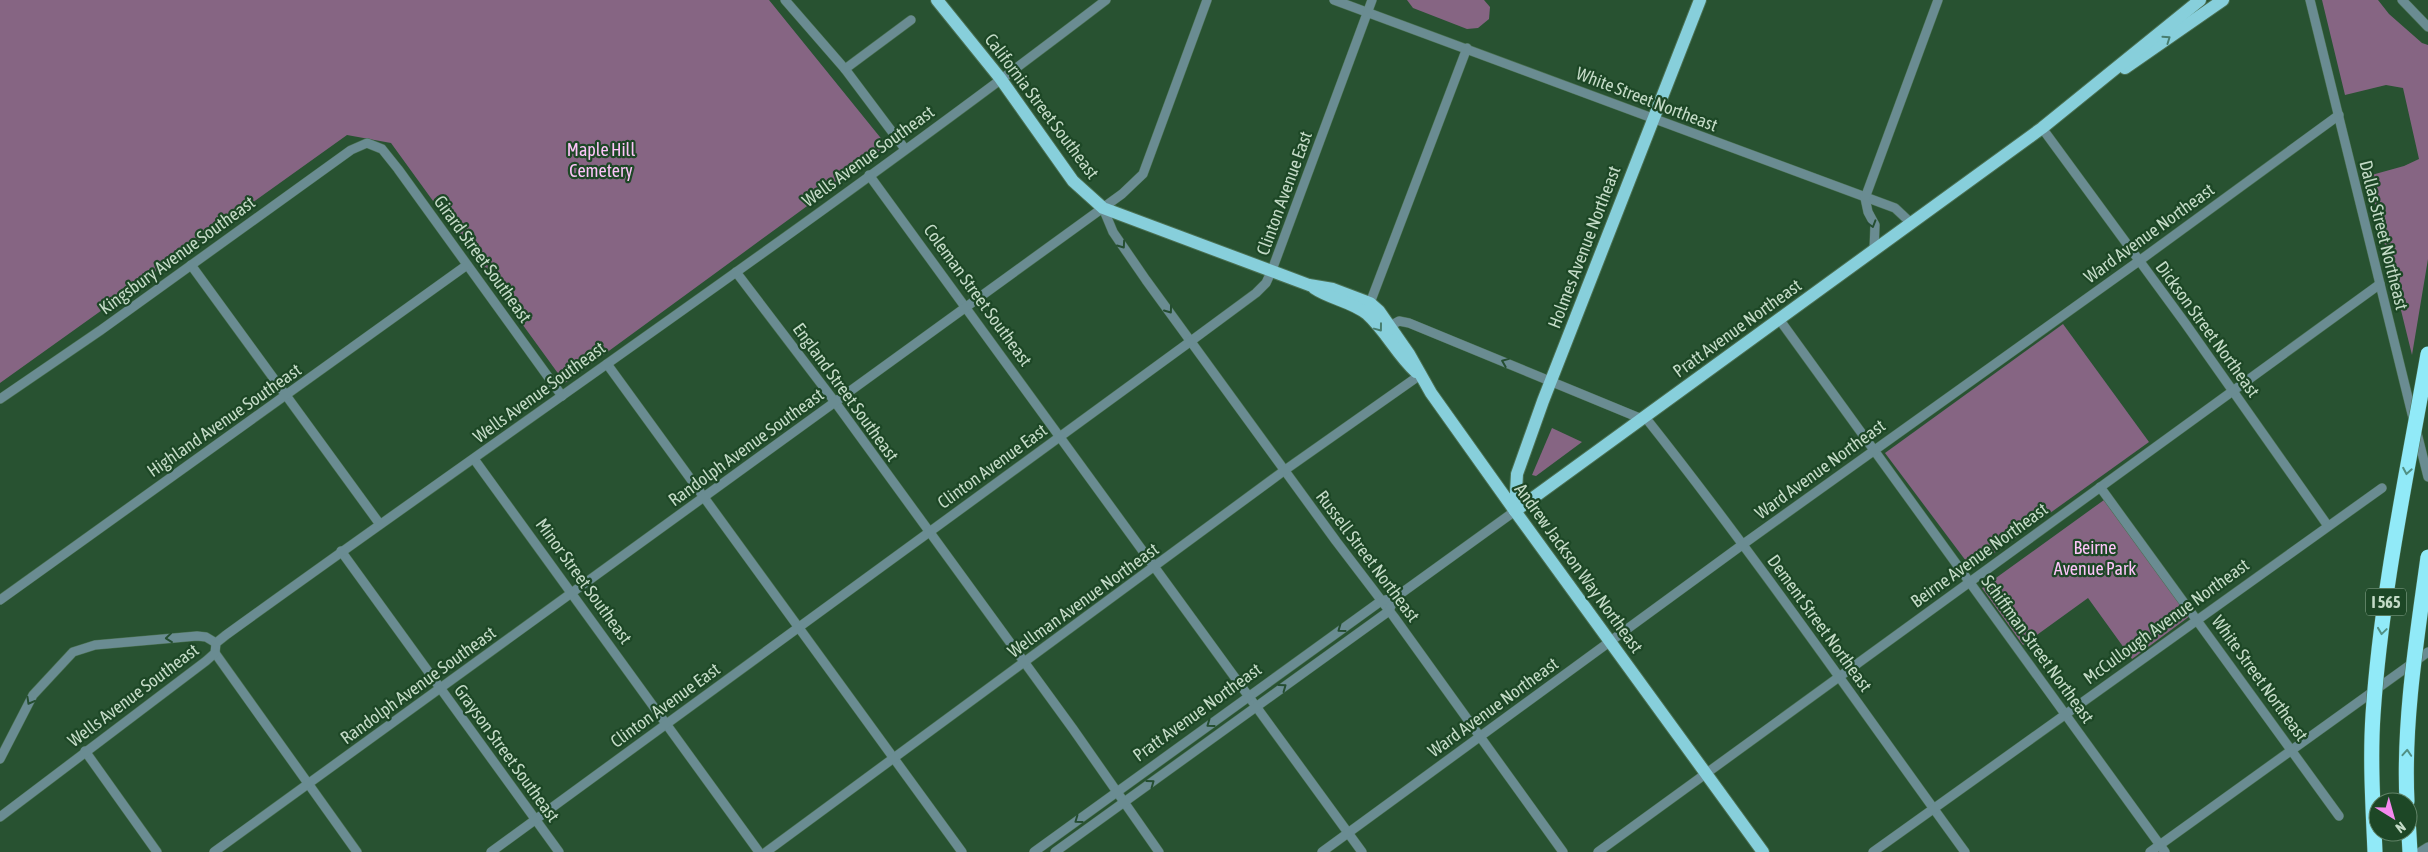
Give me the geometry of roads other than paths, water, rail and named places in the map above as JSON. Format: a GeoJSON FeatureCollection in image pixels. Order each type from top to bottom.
{"type":"FeatureCollection","features":[{"type":"Feature","properties":{"kind":"highway","name":"I 565"},"geometry":{"type":"LineString","coordinates":[[2374,852],[2373,716],[2378,658],[2395,540],[2428,354]]}},
{"type":"Feature","properties":{"kind":"highway","name":"I 565"},"geometry":{"type":"LineString","coordinates":[[2407,792],[2406,773],[2419,626],[2428,557]]}},
{"type":"Feature","properties":{"kind":"highway"},"geometry":{"type":"LineString","coordinates":[[2419,626],[2428,586]]}},
{"type":"Feature","properties":{"kind":"main road","name":"California Street Southeast"},"geometry":{"type":"LineString","coordinates":[[938,0],[1000,78],[1073,181],[1103,208],[1272,270]]}},
{"type":"Feature","properties":{"kind":"main road","name":"Holmes Avenue Northeast"},"geometry":{"type":"LineString","coordinates":[[1515,511],[1516,474],[1550,380],[1700,0]]}},
{"type":"Feature","properties":{"kind":"main road","name":"Pratt Avenue Northeast"},"geometry":{"type":"LineString","coordinates":[[1515,511],[2042,128],[2200,0]]}},
{"type":"Feature","properties":{"kind":"main road","name":"Pratt Avenue Northeast"},"geometry":{"type":"LineString","coordinates":[[2097,85],[2140,58],[2223,0]]}},
{"type":"Feature","properties":{"kind":"main road"},"geometry":{"type":"LineString","coordinates":[[1272,270],[1309,285],[1333,290],[1370,303]]}},
{"type":"Feature","properties":{"kind":"main road"},"geometry":{"type":"LineString","coordinates":[[1309,285],[1327,297],[1367,314],[1403,360],[1420,375]]}},
{"type":"Feature","properties":{"kind":"main road","name":"Andrew Jackson Way Northeast"},"geometry":{"type":"LineString","coordinates":[[1370,303],[1390,326],[1410,354],[1420,375],[1515,511],[1763,852]]}},
{"type":"Feature","properties":{"kind":"street"},"geometry":{"type":"LineString","coordinates":[[785,0],[845,69],[905,149]]}},
{"type":"Feature","properties":{"kind":"street","name":"Wells Avenue Southeast"},"geometry":{"type":"LineString","coordinates":[[0,817],[215,653],[216,643],[379,524],[474,459],[736,272],[1106,0]]}},
{"type":"Feature","properties":{"kind":"street","name":"Randolph Avenue Southeast"},"geometry":{"type":"LineString","coordinates":[[214,852],[1122,194],[1143,174],[1207,0]]}},
{"type":"Feature","properties":{"kind":"street","name":"White Street Northeast"},"geometry":{"type":"LineString","coordinates":[[1334,0],[1368,11],[1895,208],[1911,223]]}},
{"type":"Feature","properties":{"kind":"street","name":"Clinton Avenue East"},"geometry":{"type":"LineString","coordinates":[[491,852],[1256,293],[1266,283],[1272,270],[1372,0]]}},
{"type":"Feature","properties":{"kind":"street"},"geometry":{"type":"LineString","coordinates":[[1874,250],[1875,226],[1868,212],[1865,198],[1938,0]]}},
{"type":"Feature","properties":{"kind":"street","name":"Dallas Street Northeast"},"geometry":{"type":"LineString","coordinates":[[2310,0],[2428,477]]}},
{"type":"Feature","properties":{"kind":"street"},"geometry":{"type":"LineString","coordinates":[[2402,0],[2428,27]]}},
{"type":"Feature","properties":{"kind":"street"},"geometry":{"type":"LineString","coordinates":[[845,69],[911,20]]}},
{"type":"Feature","properties":{"kind":"street"},"geometry":{"type":"LineString","coordinates":[[1370,303],[1467,48]]}},
{"type":"Feature","properties":{"kind":"street","name":"Ward Avenue Northeast"},"geometry":{"type":"LineString","coordinates":[[1322,852],[1742,545],[2139,261],[2339,115]]}},
{"type":"Feature","properties":{"kind":"street","name":"Dickson Street Northeast"},"geometry":{"type":"LineString","coordinates":[[2042,128],[2328,526]]}},
{"type":"Feature","properties":{"kind":"street","name":"Kingsbury Avenue Southeast"},"geometry":{"type":"LineString","coordinates":[[0,399],[101,330],[351,150],[367,143],[374,146]]}},
{"type":"Feature","properties":{"kind":"street","name":"Girard Street Southeast"},"geometry":{"type":"LineString","coordinates":[[374,146],[382,149],[398,170],[562,396]]}},
{"type":"Feature","properties":{"kind":"street","name":"Coleman Street Southeast"},"geometry":{"type":"LineString","coordinates":[[869,175],[1362,852]]}},
{"type":"Feature","properties":{"kind":"street","name":"Russell Street Northeast"},"geometry":{"type":"LineString","coordinates":[[1103,208],[1113,232],[1146,280],[1563,852]]}},
{"type":"Feature","properties":{"kind":"street"},"geometry":{"type":"LineString","coordinates":[[190,265],[379,524]]}},
{"type":"Feature","properties":{"kind":"street","name":"Highland Avenue Southeast"},"geometry":{"type":"LineString","coordinates":[[0,600],[467,265]]}},
{"type":"Feature","properties":{"kind":"street","name":"England Street Southeast"},"geometry":{"type":"LineString","coordinates":[[736,272],[835,402],[1159,852]]}},
{"type":"Feature","properties":{"kind":"street","name":"Beirne Avenue Northeast"},"geometry":{"type":"LineString","coordinates":[[1598,852],[2380,284]]}},
{"type":"Feature","properties":{"kind":"street","name":"Schiffman Street Northeast"},"geometry":{"type":"LineString","coordinates":[[1779,319],[2163,848]]}},
{"type":"Feature","properties":{"kind":"street","name":"Dement Street Northeast"},"geometry":{"type":"LineString","coordinates":[[1390,326],[1398,321],[1409,323],[1643,418],[1742,545],[1965,852]]}},
{"type":"Feature","properties":{"kind":"street"},"geometry":{"type":"LineString","coordinates":[[607,364],[892,759],[962,852]]}},
{"type":"Feature","properties":{"kind":"street","name":"Wellman Avenue Northeast"},"geometry":{"type":"LineString","coordinates":[[766,852],[1156,567],[1285,470],[1420,375]]}},
{"type":"Feature","properties":{"kind":"street","name":"Minor Street Southeast"},"geometry":{"type":"LineString","coordinates":[[474,459],[759,852]]}},
{"type":"Feature","properties":{"kind":"street","name":"White Street Northeast"},"geometry":{"type":"LineString","coordinates":[[2100,487],[2339,816]]}},
{"type":"Feature","properties":{"kind":"street","name":"McCullough Avenue Northeast"},"geometry":{"type":"LineString","coordinates":[[1873,852],[2328,526],[2362,505],[2382,488]]}},
{"type":"Feature","properties":{"kind":"street","name":"Pratt Avenue Northeast"},"geometry":{"type":"LineString","coordinates":[[1396,597],[1515,511]]}},
{"type":"Feature","properties":{"kind":"street","name":"Grayson Street Southeast"},"geometry":{"type":"LineString","coordinates":[[342,551],[558,852]]}},
{"type":"Feature","properties":{"kind":"street"},"geometry":{"type":"LineString","coordinates":[[1381,601],[1396,597]]}},
{"type":"Feature","properties":{"kind":"street"},"geometry":{"type":"LineString","coordinates":[[1389,611],[1396,597]]}},
{"type":"Feature","properties":{"kind":"street","name":"Pratt Avenue Northeast"},"geometry":{"type":"LineString","coordinates":[[1034,852],[1381,601]]}},
{"type":"Feature","properties":{"kind":"street","name":"Pratt Avenue Northeast"},"geometry":{"type":"LineString","coordinates":[[1055,852],[1389,611]]}},
{"type":"Feature","properties":{"kind":"street"},"geometry":{"type":"LineString","coordinates":[[0,759],[33,695],[73,652],[95,645],[197,636],[206,637],[216,643]]}},
{"type":"Feature","properties":{"kind":"street"},"geometry":{"type":"LineString","coordinates":[[215,653],[357,852]]}},
{"type":"Feature","properties":{"kind":"street"},"geometry":{"type":"LineString","coordinates":[[2150,852],[2163,848],[2292,750],[2426,658]]}},
{"type":"Feature","properties":{"kind":"street"},"geometry":{"type":"LineString","coordinates":[[85,751],[157,852]]}},
{"type":"Feature","properties":{"kind":"street"},"geometry":{"type":"LineString","coordinates":[[2420,852],[2428,846]]}},
{"type":"Feature","properties":{"kind":"park label","name":"Maple Hill Cemetery"},"geometry":{"type":"Point","coordinates":[601,159]}},
{"type":"Feature","properties":{"kind":"park label","name":"Beirne Avenue Park"},"geometry":{"type":"Point","coordinates":[2095,557]}}]}
